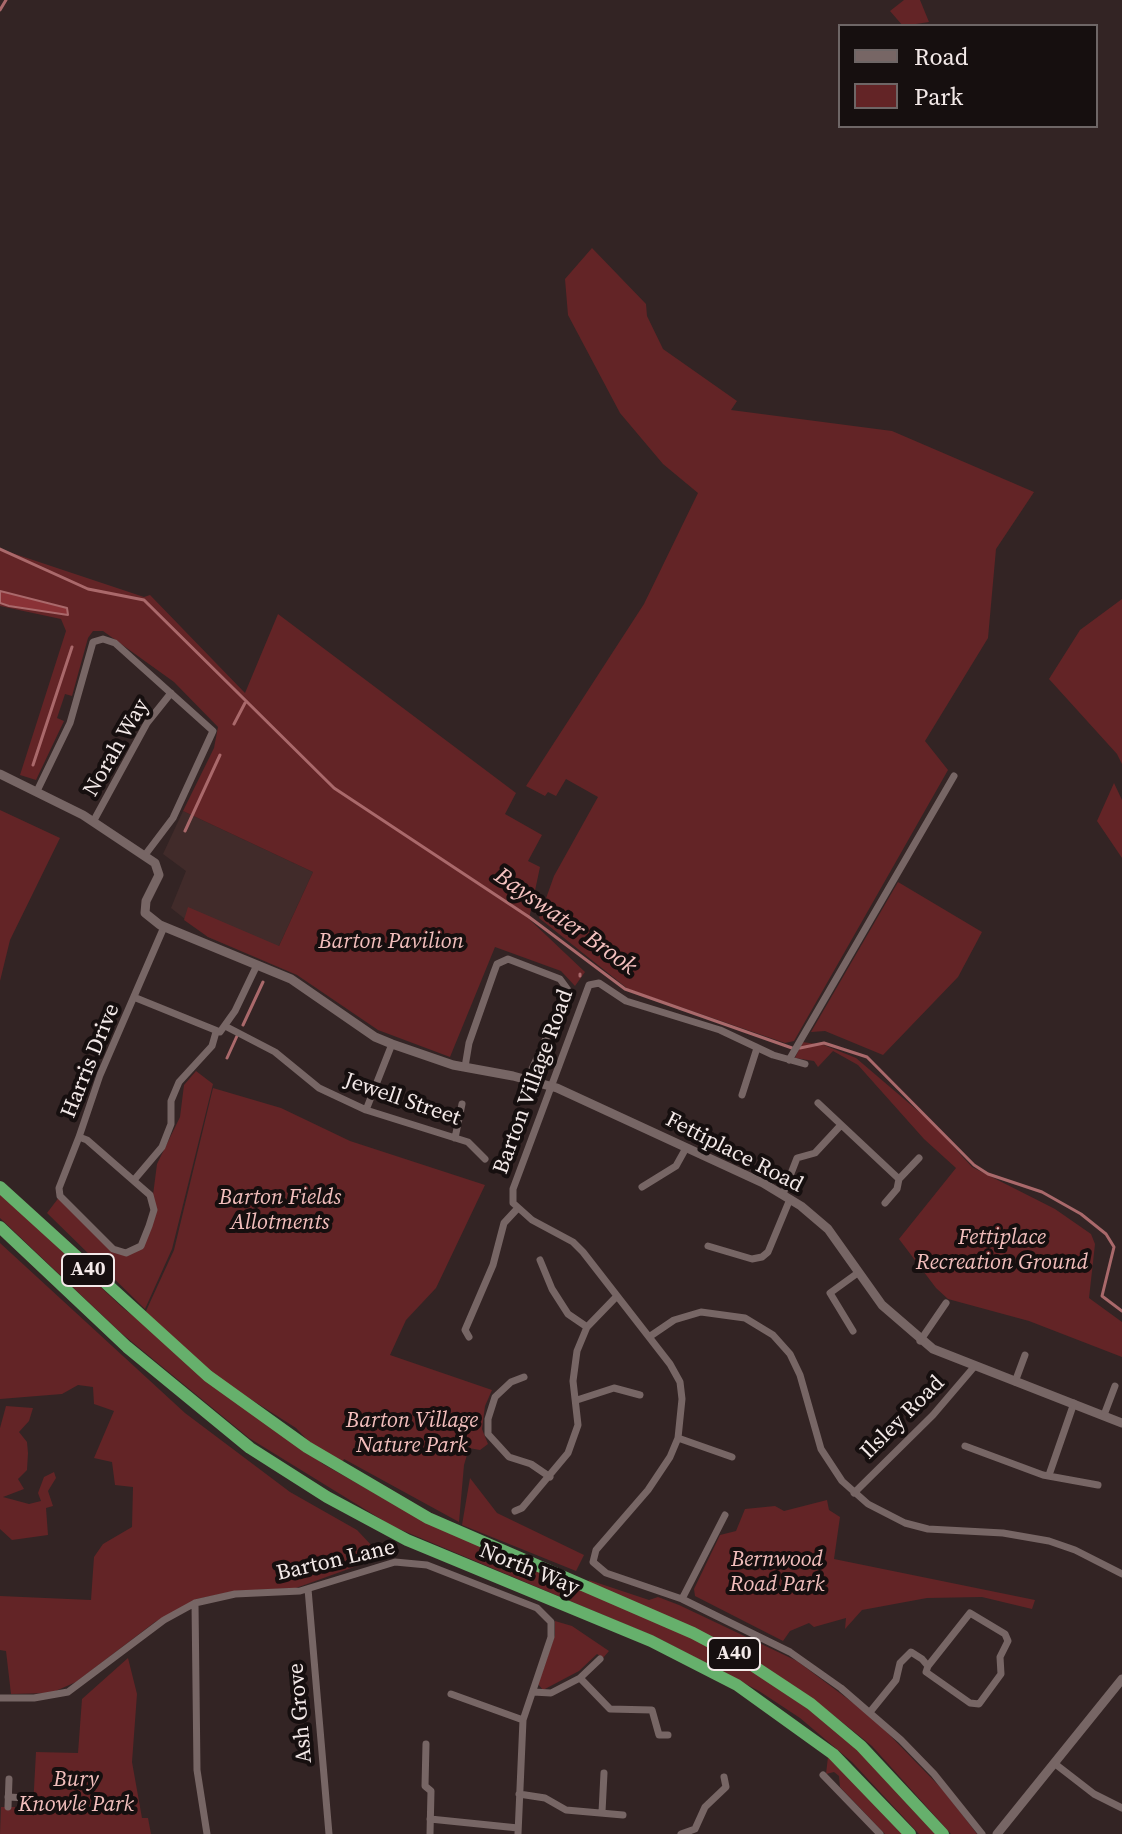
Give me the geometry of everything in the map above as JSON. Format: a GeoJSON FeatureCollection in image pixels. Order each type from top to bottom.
{"type":"FeatureCollection","features":[{"type":"Feature","properties":{"kind":"highway","name":"A40"},"geometry":{"type":"LineString","coordinates":[[0,1187],[15,1201]]}},
{"type":"Feature","properties":{"kind":"highway","name":"North Way"},"geometry":{"type":"LineString","coordinates":[[15,1201],[178,1350],[282,1430],[377,1491],[480,1543],[680,1627],[746,1661],[845,1732],[900,1784],[943,1834]]}},
{"type":"Feature","properties":{"kind":"highway","name":"North Way"},"geometry":{"type":"LineString","coordinates":[[0,1227],[127,1347],[250,1448],[364,1518],[452,1562],[651,1641],[737,1685],[833,1754],[910,1834]]}},
{"type":"Feature","properties":{"kind":"street"},"geometry":{"type":"LineString","coordinates":[[37,791],[70,723],[93,642],[103,639],[115,643],[211,726],[213,738],[173,818],[145,855]]}},
{"type":"Feature","properties":{"kind":"street","name":"Norah Way"},"geometry":{"type":"LineString","coordinates":[[93,822],[147,723],[171,693]]}},
{"type":"Feature","properties":{"kind":"street"},"geometry":{"type":"LineString","coordinates":[[0,774],[93,822],[155,863],[159,875],[146,901],[145,913],[164,927]]}},
{"type":"Feature","properties":{"kind":"street"},"geometry":{"type":"LineString","coordinates":[[791,1057],[954,776]]}},
{"type":"Feature","properties":{"kind":"street","name":"Fettiplace Road"},"geometry":{"type":"LineString","coordinates":[[164,927],[291,979],[375,1037],[465,1067],[549,1086],[786,1197],[828,1229],[887,1311],[920,1341],[974,1367],[1122,1423]]}},
{"type":"Feature","properties":{"kind":"street","name":"Harris Drive"},"geometry":{"type":"LineString","coordinates":[[134,1180],[150,1195],[154,1210],[141,1246],[126,1253],[113,1249],[60,1196],[100,1075],[136,998],[164,927]]}},
{"type":"Feature","properties":{"kind":"street"},"geometry":{"type":"LineString","coordinates":[[465,1067],[469,1043],[494,972],[502,959],[508,959],[560,979],[568,990],[527,1080]]}},
{"type":"Feature","properties":{"kind":"street"},"geometry":{"type":"LineString","coordinates":[[79,1137],[134,1180],[162,1147],[171,1124],[171,1101],[179,1082],[212,1046],[216,1032],[225,1026],[257,965]]}},
{"type":"Feature","properties":{"kind":"street","name":"Barton Village Road"},"geometry":{"type":"LineString","coordinates":[[593,1562],[596,1550],[660,1474],[678,1438],[682,1399],[680,1382],[649,1337],[573,1242],[540,1226],[513,1203],[513,1189],[549,1086],[592,983],[599,983],[626,1001],[720,1030],[757,1048],[805,1064]]}},
{"type":"Feature","properties":{"kind":"street"},"geometry":{"type":"LineString","coordinates":[[136,998],[216,1032]]}},
{"type":"Feature","properties":{"kind":"street","name":"Jewell Street"},"geometry":{"type":"LineString","coordinates":[[225,1026],[275,1052],[319,1088],[366,1110],[468,1142],[485,1159]]}},
{"type":"Feature","properties":{"kind":"street"},"geometry":{"type":"LineString","coordinates":[[366,1110],[392,1044]]}},
{"type":"Feature","properties":{"kind":"street"},"geometry":{"type":"LineString","coordinates":[[746,1092],[747,1071],[757,1048]]}},
{"type":"Feature","properties":{"kind":"street"},"geometry":{"type":"LineString","coordinates":[[818,1103],[899,1179]]}},
{"type":"Feature","properties":{"kind":"street"},"geometry":{"type":"LineString","coordinates":[[455,1138],[462,1104]]}},
{"type":"Feature","properties":{"kind":"street"},"geometry":{"type":"LineString","coordinates":[[708,1246],[752,1259],[766,1255],[797,1158],[815,1153],[841,1125]]}},
{"type":"Feature","properties":{"kind":"street"},"geometry":{"type":"LineString","coordinates":[[642,1187],[676,1166],[686,1148]]}},
{"type":"Feature","properties":{"kind":"street"},"geometry":{"type":"LineString","coordinates":[[885,1203],[896,1191],[899,1179],[919,1158]]}},
{"type":"Feature","properties":{"kind":"street"},"geometry":{"type":"LineString","coordinates":[[0,1176],[15,1201]]}},
{"type":"Feature","properties":{"kind":"street"},"geometry":{"type":"LineString","coordinates":[[464,1334],[493,1265],[504,1223],[517,1209]]}},
{"type":"Feature","properties":{"kind":"street"},"geometry":{"type":"LineString","coordinates":[[540,1260],[552,1289],[568,1314],[587,1327]]}},
{"type":"Feature","properties":{"kind":"street"},"geometry":{"type":"LineString","coordinates":[[853,1331],[830,1293],[859,1272]]}},
{"type":"Feature","properties":{"kind":"street"},"geometry":{"type":"LineString","coordinates":[[515,1511],[522,1508],[550,1477],[575,1439],[577,1400],[573,1367],[587,1327],[617,1296]]}},
{"type":"Feature","properties":{"kind":"street"},"geometry":{"type":"LineString","coordinates":[[920,1341],[946,1303]]}},
{"type":"Feature","properties":{"kind":"street"},"geometry":{"type":"LineString","coordinates":[[649,1337],[685,1316],[716,1312],[745,1318],[773,1335],[790,1354],[800,1375],[821,1449],[854,1493],[905,1523],[928,1529],[1036,1538],[1075,1550],[1122,1574]]}},
{"type":"Feature","properties":{"kind":"street"},"geometry":{"type":"LineString","coordinates":[[1015,1382],[1025,1355]]}},
{"type":"Feature","properties":{"kind":"street","name":"Ilsley Road"},"geometry":{"type":"LineString","coordinates":[[854,1493],[933,1415],[974,1367]]}},
{"type":"Feature","properties":{"kind":"street"},"geometry":{"type":"LineString","coordinates":[[524,1377],[510,1379],[492,1401],[488,1434],[499,1450],[531,1464],[550,1477]]}},
{"type":"Feature","properties":{"kind":"street"},"geometry":{"type":"LineString","coordinates":[[1104,1415],[1115,1386]]}},
{"type":"Feature","properties":{"kind":"street"},"geometry":{"type":"LineString","coordinates":[[577,1400],[614,1388],[640,1395]]}},
{"type":"Feature","properties":{"kind":"street"},"geometry":{"type":"LineString","coordinates":[[1049,1475],[1074,1403]]}},
{"type":"Feature","properties":{"kind":"street"},"geometry":{"type":"LineString","coordinates":[[678,1438],[732,1457]]}},
{"type":"Feature","properties":{"kind":"street"},"geometry":{"type":"LineString","coordinates":[[965,1446],[1049,1475],[1098,1485]]}},
{"type":"Feature","properties":{"kind":"street"},"geometry":{"type":"LineString","coordinates":[[682,1599],[725,1515]]}},
{"type":"Feature","properties":{"kind":"street","name":"Barton Lane"},"geometry":{"type":"LineString","coordinates":[[0,1698],[34,1698],[68,1692],[164,1620],[195,1603],[235,1594],[267,1595],[308,1589],[380,1566],[409,1562],[427,1565],[537,1608],[551,1622],[551,1637],[533,1692]]}},
{"type":"Feature","properties":{"kind":"street","name":"North Way"},"geometry":{"type":"LineString","coordinates":[[593,1562],[606,1573],[682,1599],[790,1652],[870,1712],[934,1774],[982,1834]]}},
{"type":"Feature","properties":{"kind":"street","name":"Ash Grove"},"geometry":{"type":"LineString","coordinates":[[308,1589],[329,1834]]}},
{"type":"Feature","properties":{"kind":"street"},"geometry":{"type":"LineString","coordinates":[[195,1603],[197,1770],[207,1834]]}},
{"type":"Feature","properties":{"kind":"street"},"geometry":{"type":"LineString","coordinates":[[970,1613],[1007,1637],[1008,1645],[1000,1657],[1001,1674],[979,1704],[970,1703],[926,1672],[928,1666],[970,1613]]}},
{"type":"Feature","properties":{"kind":"street"},"geometry":{"type":"LineString","coordinates":[[870,1712],[899,1676],[905,1656],[918,1654],[928,1666]]}},
{"type":"Feature","properties":{"kind":"street"},"geometry":{"type":"LineString","coordinates":[[430,1819],[518,1831],[523,1720],[533,1692],[551,1693],[580,1678],[600,1659]]}},
{"type":"Feature","properties":{"kind":"street"},"geometry":{"type":"LineString","coordinates":[[580,1678],[610,1709],[652,1710],[659,1735],[668,1735]]}},
{"type":"Feature","properties":{"kind":"street"},"geometry":{"type":"LineString","coordinates":[[997,1834],[1122,1679]]}},
{"type":"Feature","properties":{"kind":"street"},"geometry":{"type":"LineString","coordinates":[[451,1694],[523,1720]]}},
{"type":"Feature","properties":{"kind":"street"},"geometry":{"type":"LineString","coordinates":[[426,1744],[425,1786],[431,1791],[430,1834]]}},
{"type":"Feature","properties":{"kind":"street"},"geometry":{"type":"LineString","coordinates":[[1054,1763],[1094,1794],[1122,1808]]}},
{"type":"Feature","properties":{"kind":"street"},"geometry":{"type":"LineString","coordinates":[[602,1812],[604,1773]]}},
{"type":"Feature","properties":{"kind":"street"},"geometry":{"type":"LineString","coordinates":[[823,1775],[880,1834]]}},
{"type":"Feature","properties":{"kind":"street"},"geometry":{"type":"LineString","coordinates":[[724,1777],[726,1787]]}},
{"type":"Feature","properties":{"kind":"street"},"geometry":{"type":"LineString","coordinates":[[8,1807],[9,1779]]}},
{"type":"Feature","properties":{"kind":"street"},"geometry":{"type":"LineString","coordinates":[[726,1787],[736,1789]]}},
{"type":"Feature","properties":{"kind":"street"},"geometry":{"type":"LineString","coordinates":[[681,1834],[695,1829],[705,1807],[726,1787]]}},
{"type":"Feature","properties":{"kind":"street"},"geometry":{"type":"LineString","coordinates":[[519,1794],[545,1798],[566,1810],[623,1815]]}},
{"type":"Feature","properties":{"kind":"street"},"geometry":{"type":"LineString","coordinates":[[8,1797],[27,1798]]}},
{"type":"Feature","properties":{"kind":"shaded area"},"geometry":{"type":"Polygon","coordinates":[[[0,591],[67,608],[68,615],[0,603],[0,591]]]}},
{"type":"Feature","properties":{"kind":"shaded area"},"geometry":{"type":"Polygon","coordinates":[[[183,811],[313,872],[271,963],[208,937],[171,908],[186,871],[163,854],[183,811]]]}},
{"type":"Feature","properties":{"kind":"green space"},"geometry":{"type":"Polygon","coordinates":[[[904,0],[920,0],[929,22],[901,24],[890,11],[904,0]]]}},
{"type":"Feature","properties":{"kind":"green space"},"geometry":{"type":"Polygon","coordinates":[[[592,248],[646,304],[647,316],[663,349],[737,401],[731,410],[892,431],[1034,492],[996,549],[988,638],[925,741],[948,770],[794,1041],[785,1043],[628,989],[539,918],[554,876],[598,797],[566,779],[556,796],[548,792],[545,796],[526,786],[644,604],[698,493],[663,464],[620,413],[568,315],[565,279],[592,248]]]}},
{"type":"Feature","properties":{"kind":"green space","name":"Barton Pavilion"},"geometry":{"type":"Polygon","coordinates":[[[0,549],[144,597],[150,595],[245,693],[278,614],[516,793],[505,814],[542,835],[528,861],[540,867],[529,919],[585,972],[575,986],[561,971],[495,947],[450,1057],[378,1030],[297,975],[208,937],[184,920],[188,907],[279,946],[313,872],[183,811],[214,748],[218,727],[174,682],[103,631],[93,631],[88,638],[72,696],[65,694],[57,718],[64,721],[36,780],[20,775],[66,631],[61,619],[0,606],[0,549]]]}},
{"type":"Feature","properties":{"kind":"green space"},"geometry":{"type":"Polygon","coordinates":[[[1122,599],[1122,764],[1117,754],[1049,679],[1080,630],[1122,599]]]}},
{"type":"Feature","properties":{"kind":"green space"},"geometry":{"type":"Polygon","coordinates":[[[1114,783],[1122,800],[1122,858],[1097,821],[1114,783]]]}},
{"type":"Feature","properties":{"kind":"green space"},"geometry":{"type":"Polygon","coordinates":[[[0,810],[60,838],[10,940],[0,981],[0,810]]]}},
{"type":"Feature","properties":{"kind":"green space"},"geometry":{"type":"Polygon","coordinates":[[[898,882],[982,932],[958,977],[883,1055],[825,1031],[811,1032],[898,882]]]}},
{"type":"Feature","properties":{"kind":"green space","name":"Fettiplace Recreation Ground"},"geometry":{"type":"Polygon","coordinates":[[[802,1042],[824,1045],[856,1058],[931,1122],[972,1167],[1055,1209],[1091,1234],[1095,1244],[1089,1298],[1122,1322],[1122,1357],[1029,1321],[948,1299],[936,1288],[899,1239],[956,1168],[924,1139],[858,1065],[833,1051],[818,1067],[814,1061],[795,1058],[802,1042]]]}},
{"type":"Feature","properties":{"kind":"green space"},"geometry":{"type":"Polygon","coordinates":[[[196,1071],[213,1084],[172,1249],[145,1309],[47,1213],[60,1196],[113,1249],[126,1253],[141,1246],[149,1226],[157,1164],[180,1117],[184,1085],[196,1071]]]}},
{"type":"Feature","properties":{"kind":"green space"},"geometry":{"type":"Polygon","coordinates":[[[213,1088],[281,1108],[350,1141],[485,1185],[436,1288],[406,1320],[390,1355],[492,1390],[485,1406],[482,1429],[488,1444],[480,1450],[469,1448],[464,1465],[459,1522],[344,1459],[341,1465],[316,1449],[296,1428],[219,1379],[148,1318],[146,1311],[174,1250],[213,1088]]]}},
{"type":"Feature","properties":{"kind":"green space"},"geometry":{"type":"Polygon","coordinates":[[[0,1193],[123,1308],[323,1464],[429,1524],[690,1637],[754,1671],[814,1713],[865,1756],[937,1834],[919,1834],[852,1762],[800,1718],[759,1691],[658,1638],[392,1526],[249,1438],[121,1333],[0,1218],[0,1193]]]}},
{"type":"Feature","properties":{"kind":"green space"},"geometry":{"type":"Polygon","coordinates":[[[0,1243],[185,1413],[290,1492],[357,1530],[373,1547],[376,1559],[296,1588],[235,1591],[197,1599],[155,1622],[76,1682],[51,1693],[11,1694],[6,1651],[0,1650],[0,1596],[91,1600],[94,1557],[103,1544],[132,1527],[133,1487],[115,1485],[112,1462],[94,1458],[114,1411],[94,1404],[93,1387],[78,1385],[62,1394],[0,1399],[0,1243]]]}},
{"type":"Feature","properties":{"kind":"green space"},"geometry":{"type":"Polygon","coordinates":[[[6,1406],[33,1408],[29,1421],[19,1432],[27,1442],[28,1453],[27,1470],[18,1479],[24,1489],[3,1497],[29,1504],[41,1501],[38,1493],[44,1477],[54,1472],[56,1478],[48,1491],[53,1506],[46,1508],[48,1535],[12,1540],[0,1529],[0,1428],[6,1406]]]}},
{"type":"Feature","properties":{"kind":"green space"},"geometry":{"type":"Polygon","coordinates":[[[470,1478],[497,1513],[584,1555],[576,1571],[462,1525],[470,1478]]]}},
{"type":"Feature","properties":{"kind":"green space","name":"Bernwood Road Park"},"geometry":{"type":"Polygon","coordinates":[[[827,1500],[829,1510],[840,1517],[834,1559],[1035,1600],[1032,1609],[982,1597],[927,1598],[862,1610],[845,1629],[846,1618],[814,1627],[809,1623],[790,1631],[783,1641],[695,1596],[694,1589],[720,1535],[736,1531],[745,1509],[775,1506],[784,1511],[827,1500]]]}},
{"type":"Feature","properties":{"kind":"green space"},"geometry":{"type":"Polygon","coordinates":[[[589,1580],[649,1600],[658,1597],[679,1605],[797,1661],[872,1717],[944,1791],[977,1834],[951,1834],[872,1746],[818,1703],[588,1583],[589,1580]]]}},
{"type":"Feature","properties":{"kind":"green space"},"geometry":{"type":"Polygon","coordinates":[[[555,1621],[572,1626],[609,1651],[603,1658],[597,1654],[579,1671],[543,1690],[538,1684],[555,1635],[555,1621]]]}},
{"type":"Feature","properties":{"kind":"green space","name":"Bury Knowle Park"},"geometry":{"type":"Polygon","coordinates":[[[128,1658],[137,1694],[132,1762],[142,1818],[148,1818],[151,1834],[0,1834],[1,1807],[33,1807],[36,1752],[78,1753],[82,1699],[128,1658]]]}},
{"type":"Feature","properties":{"kind":"green space"},"geometry":{"type":"Polygon","coordinates":[[[828,1757],[905,1834],[885,1834],[840,1787],[839,1776],[834,1772],[826,1774],[828,1757]]]}},
{"type":"Feature","properties":{"kind":"waterway"},"geometry":{"type":"LineString","coordinates":[[0,10],[6,0]]}},
{"type":"Feature","properties":{"kind":"waterway","name":"Bayswater Brook"},"geometry":{"type":"LineString","coordinates":[[0,549],[88,589],[144,600],[334,788],[529,917],[625,989],[792,1048]]}},
{"type":"Feature","properties":{"kind":"waterway"},"geometry":{"type":"LineString","coordinates":[[33,765],[72,647]]}},
{"type":"Feature","properties":{"kind":"waterway"},"geometry":{"type":"LineString","coordinates":[[234,724],[245,703]]}},
{"type":"Feature","properties":{"kind":"waterway"},"geometry":{"type":"LineString","coordinates":[[185,831],[220,755]]}},
{"type":"Feature","properties":{"kind":"waterway"},"geometry":{"type":"LineString","coordinates":[[243,1025],[263,982]]}},
{"type":"Feature","properties":{"kind":"waterway"},"geometry":{"type":"LineString","coordinates":[[227,1058],[237,1036]]}},
{"type":"Feature","properties":{"kind":"waterway","name":"Bayswater Brook"},"geometry":{"type":"LineString","coordinates":[[800,1048],[824,1043],[867,1057],[974,1165],[988,1174],[1042,1192],[1081,1214],[1106,1234],[1114,1247],[1102,1296],[1122,1311]]}},
{"type":"Feature","properties":{"kind":"park label","name":"Barton Fields Allotments"},"geometry":{"type":"Point","coordinates":[280,1210]}},
{"type":"Feature","properties":{"kind":"park label","name":"Barton Village Nature Park"},"geometry":{"type":"Point","coordinates":[412,1434]}}]}
